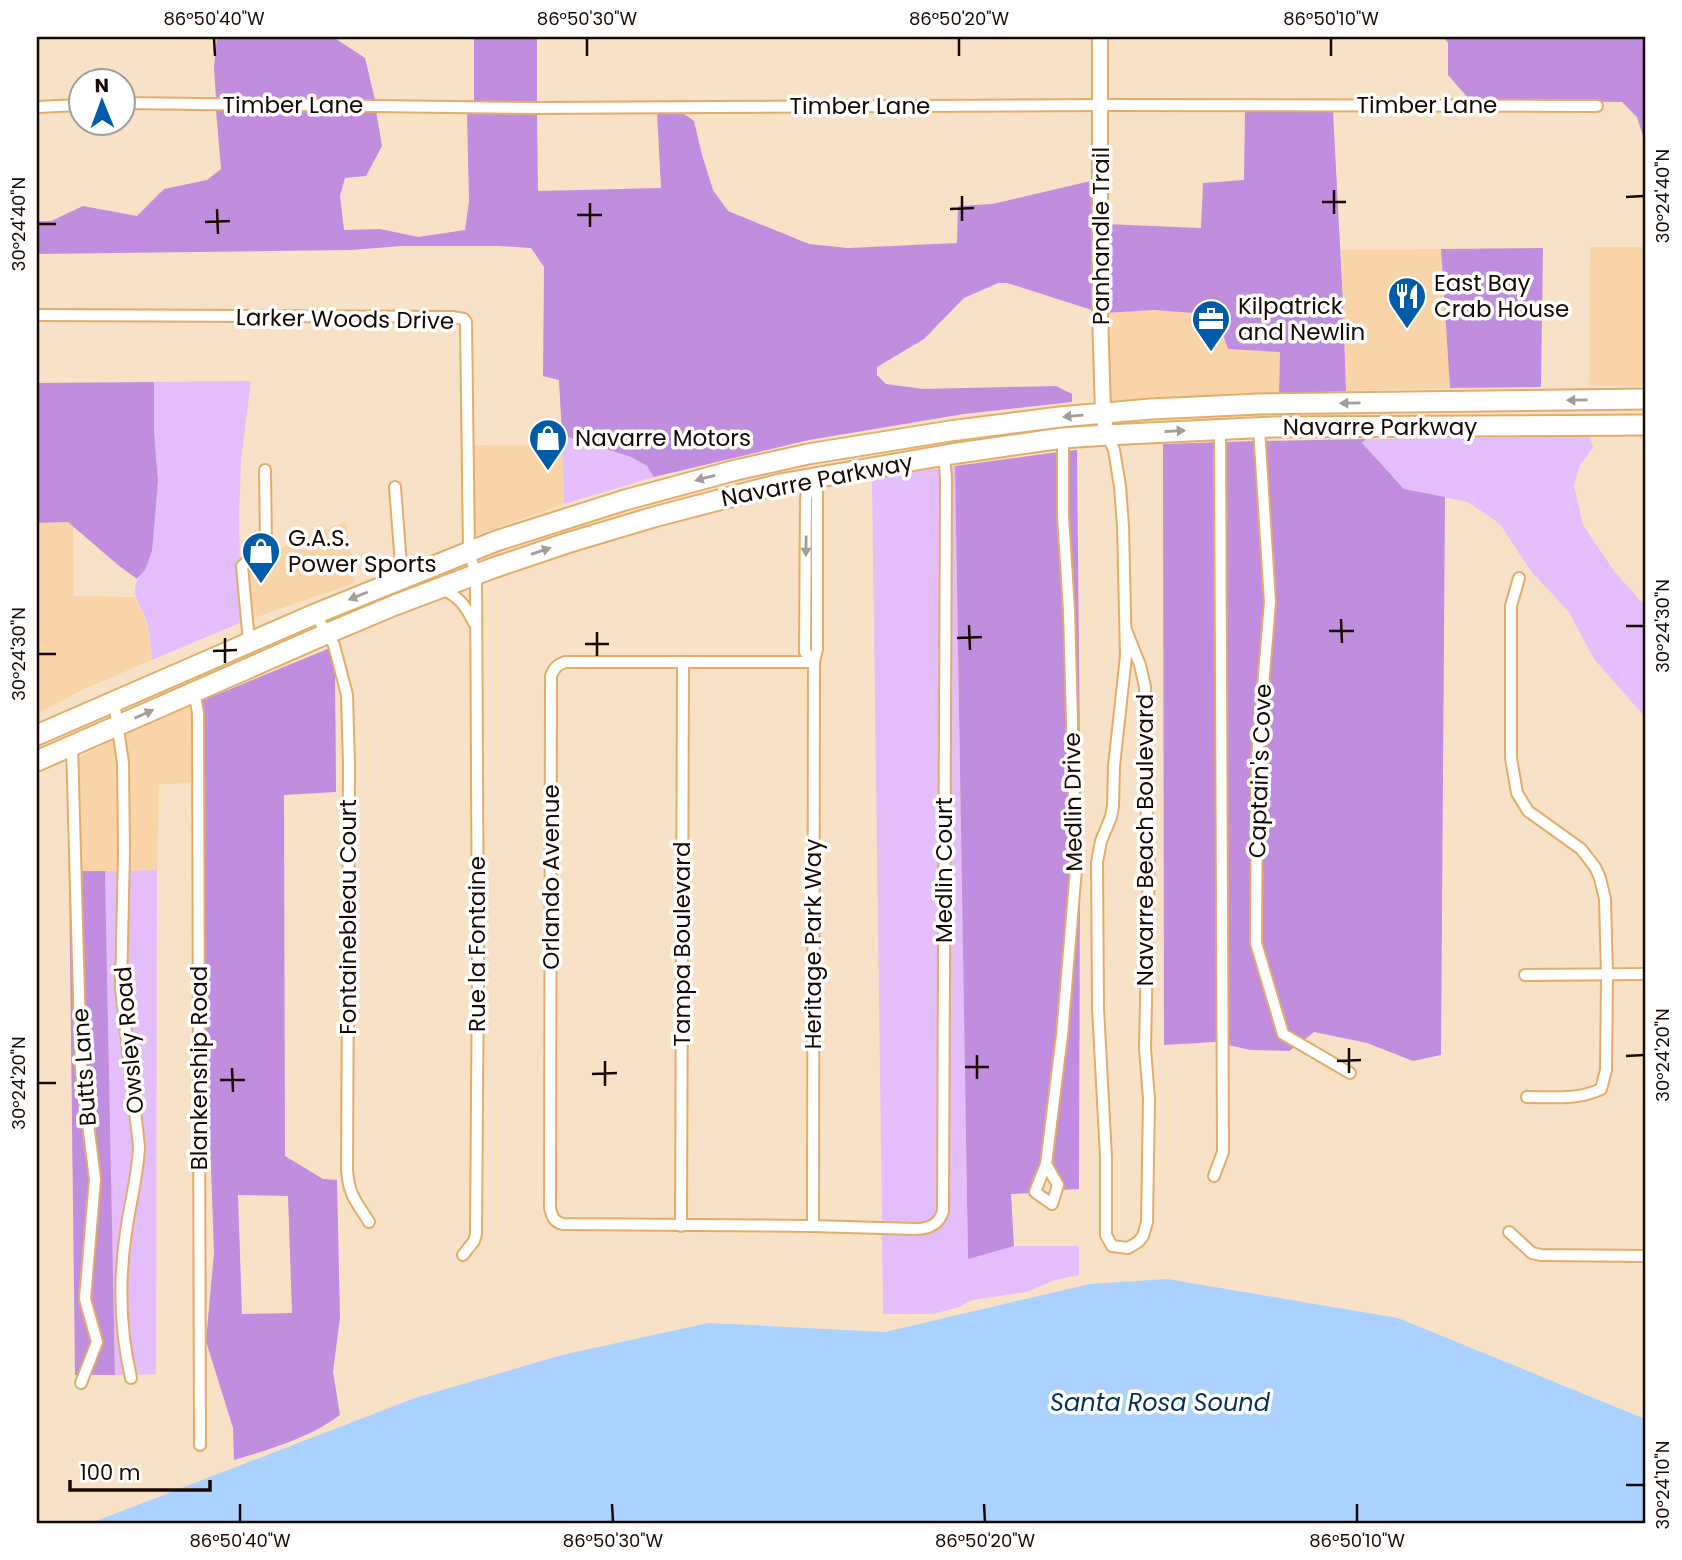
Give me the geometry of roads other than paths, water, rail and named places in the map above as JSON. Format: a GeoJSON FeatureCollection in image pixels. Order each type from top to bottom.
{"type":"FeatureCollection","features":[{"type":"Feature","properties":{"kind":"highway","name":"Navarre Parkway"},"geometry":{"type":"LineString","coordinates":[[37,735],[315,614],[496,541],[625,500],[736,470],[841,448],[1020,422],[1151,409],[1259,404],[1645,399]]}},
{"type":"Feature","properties":{"kind":"highway"},"geometry":{"type":"LineString","coordinates":[[736,470],[771,468],[800,473],[810,478],[821,462],[828,459],[980,433],[1020,422]]}},
{"type":"Feature","properties":{"kind":"highway","name":"Navarre Parkway"},"geometry":{"type":"LineString","coordinates":[[37,761],[398,603],[476,574],[567,542],[740,494],[810,478],[944,455],[1107,435],[1259,428],[1645,425]]}},
{"type":"Feature","properties":{"kind":"street","name":"Panhandle Trail"},"geometry":{"type":"LineString","coordinates":[[1100,37],[1100,313],[1103,413],[1107,435]]}},
{"type":"Feature","properties":{"kind":"street","name":"Timber Lane"},"geometry":{"type":"LineString","coordinates":[[136,103],[531,108],[1597,106]]}},
{"type":"Feature","properties":{"kind":"street"},"geometry":{"type":"LineString","coordinates":[[37,107],[66,106]]}},
{"type":"Feature","properties":{"kind":"street","name":"Larker Woods Drive"},"geometry":{"type":"LineString","coordinates":[[37,315],[464,319],[469,551]]}},
{"type":"Feature","properties":{"kind":"street","name":"Captain's Cove"},"geometry":{"type":"LineString","coordinates":[[1259,428],[1270,602],[1257,760],[1256,943],[1283,1034],[1350,1073]]}},
{"type":"Feature","properties":{"kind":"street"},"geometry":{"type":"LineString","coordinates":[[1214,1175],[1223,1152],[1220,429]]}},
{"type":"Feature","properties":{"kind":"street"},"geometry":{"type":"LineString","coordinates":[[1107,435],[1114,450],[1120,486],[1126,631]]}},
{"type":"Feature","properties":{"kind":"street","name":"Medlin Drive"},"geometry":{"type":"LineString","coordinates":[[1046,1164],[1062,1035],[1076,869],[1069,610],[1063,516],[1063,439]]}},
{"type":"Feature","properties":{"kind":"street","name":"Medlin Court"},"geometry":{"type":"LineString","coordinates":[[813,1226],[924,1229],[937,1224],[943,1211],[944,455]]}},
{"type":"Feature","properties":{"kind":"street"},"geometry":{"type":"LineString","coordinates":[[249,642],[242,566],[266,545],[265,470]]}},
{"type":"Feature","properties":{"kind":"street","name":"Heritage Park Way"},"geometry":{"type":"LineString","coordinates":[[810,478],[817,494],[813,1226]]}},
{"type":"Feature","properties":{"kind":"street"},"geometry":{"type":"LineString","coordinates":[[395,487],[402,578]]}},
{"type":"Feature","properties":{"kind":"street","name":"Rue la Fontaine"},"geometry":{"type":"LineString","coordinates":[[463,1255],[476,1234],[476,574],[469,551]]}},
{"type":"Feature","properties":{"kind":"street"},"geometry":{"type":"LineString","coordinates":[[1519,578],[1511,599],[1511,758],[1514,782],[1528,811],[1581,849],[1595,867],[1605,899],[1607,975],[1606,1070],[1601,1089],[1577,1096],[1527,1097]]}},
{"type":"Feature","properties":{"kind":"street"},"geometry":{"type":"LineString","coordinates":[[439,588],[457,597],[469,611],[476,628]]}},
{"type":"Feature","properties":{"kind":"street","name":"Fontainebleau Court"},"geometry":{"type":"LineString","coordinates":[[315,614],[334,645],[346,695],[349,764],[348,1182],[355,1202],[369,1222]]}},
{"type":"Feature","properties":{"kind":"street","name":"Navarre Beach Boulevard"},"geometry":{"type":"LineString","coordinates":[[1126,631],[1140,665],[1145,687],[1149,854],[1145,1049],[1149,1099],[1149,1157],[1147,1222],[1143,1236],[1128,1248],[1121,1248],[1112,1246],[1106,1235],[1106,1157],[1098,1008],[1096,879],[1098,849],[1113,806],[1114,766],[1125,682],[1126,631]]}},
{"type":"Feature","properties":{"kind":"street","name":"Orlando Avenue"},"geometry":{"type":"LineString","coordinates":[[681,1226],[563,1224],[552,1217],[550,904],[553,669],[565,662],[814,662]]}},
{"type":"Feature","properties":{"kind":"street","name":"Tampa Boulevard"},"geometry":{"type":"LineString","coordinates":[[681,1226],[683,662]]}},
{"type":"Feature","properties":{"kind":"street","name":"Blankenship Road"},"geometry":{"type":"LineString","coordinates":[[194,691],[198,713],[200,1445]]}},
{"type":"Feature","properties":{"kind":"street","name":"Owsley Road"},"geometry":{"type":"LineString","coordinates":[[114,701],[124,776],[121,988],[139,1146],[122,1270],[124,1350],[131,1378]]}},
{"type":"Feature","properties":{"kind":"street","name":"Butts Lane"},"geometry":{"type":"LineString","coordinates":[[72,746],[81,1068],[95,1179],[85,1299],[97,1342],[81,1383]]}},
{"type":"Feature","properties":{"kind":"street"},"geometry":{"type":"LineString","coordinates":[[1525,975],[1645,974]]}},
{"type":"Feature","properties":{"kind":"street"},"geometry":{"type":"LineString","coordinates":[[681,1226],[813,1226]]}},
{"type":"Feature","properties":{"kind":"street"},"geometry":{"type":"LineString","coordinates":[[1509,1232],[1532,1252],[1541,1255],[1645,1256]]}},
{"type":"Feature","properties":{"kind":"water","name":"Santa Rosa Sound"},"geometry":{"type":"Polygon","coordinates":[[[1167,1279],[1398,1318],[1645,1419],[1645,1523],[91,1523],[415,1398],[562,1355],[708,1323],[885,1332],[1090,1284],[1167,1279]]]}},
{"type":"Feature","properties":{"kind":"place","name":"East Bay Crab House"},"geometry":{"type":"Point","coordinates":[1407,330]}},
{"type":"Feature","properties":{"kind":"place","name":"Kilpatrick and Newlin"},"geometry":{"type":"Point","coordinates":[1211,353]}},
{"type":"Feature","properties":{"kind":"place","name":"Navarre Motors"},"geometry":{"type":"Point","coordinates":[548,472]}},
{"type":"Feature","properties":{"kind":"place","name":"G.A.S. Power Sports"},"geometry":{"type":"Point","coordinates":[261,585]}}]}
